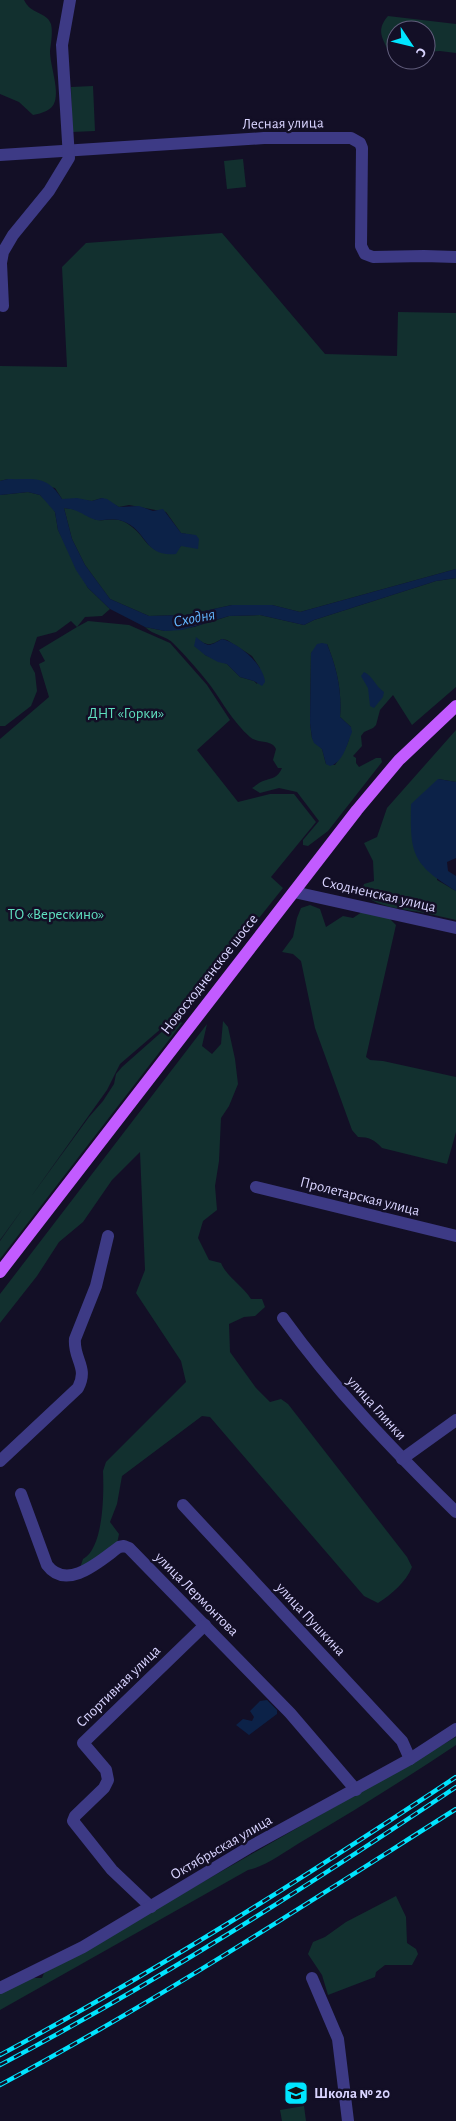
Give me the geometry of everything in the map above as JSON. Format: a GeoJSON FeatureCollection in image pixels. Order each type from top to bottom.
{"type":"FeatureCollection","features":[{"type":"Feature","properties":{"kind":"main road","name":"Новосходненское шоссе"},"geometry":{"type":"LineString","coordinates":[[0,1272],[356,810],[399,760],[456,706]]}},
{"type":"Feature","properties":{"kind":"street"},"geometry":{"type":"LineString","coordinates":[[3,306],[1,262],[3,252],[12,235],[49,190],[65,167],[70,152],[62,45],[70,0]]}},
{"type":"Feature","properties":{"kind":"street","name":"Лесная улица"},"geometry":{"type":"LineString","coordinates":[[0,155],[70,152],[264,138],[351,138],[360,143],[362,148],[361,246],[365,254],[373,258],[424,256],[456,258]]}},
{"type":"Feature","properties":{"kind":"street","name":"Сходненская улица"},"geometry":{"type":"LineString","coordinates":[[294,892],[456,928]]}},
{"type":"Feature","properties":{"kind":"street","name":"Пролетарская улица"},"geometry":{"type":"LineString","coordinates":[[256,1187],[456,1236]]}},
{"type":"Feature","properties":{"kind":"street"},"geometry":{"type":"LineString","coordinates":[[0,1462],[81,1383],[83,1370],[74,1346],[75,1339],[96,1286],[108,1236]]}},
{"type":"Feature","properties":{"kind":"street","name":"улица Глинки"},"geometry":{"type":"LineString","coordinates":[[283,1318],[326,1374],[402,1459],[456,1512]]}},
{"type":"Feature","properties":{"kind":"street"},"geometry":{"type":"LineString","coordinates":[[402,1459],[456,1420]]}},
{"type":"Feature","properties":{"kind":"street","name":"улица Лермонтова"},"geometry":{"type":"LineString","coordinates":[[21,1494],[50,1570],[74,1575],[83,1572],[119,1547],[124,1546],[205,1625],[290,1713],[356,1790]]}},
{"type":"Feature","properties":{"kind":"street","name":"улица Пушкина"},"geometry":{"type":"LineString","coordinates":[[184,1506],[402,1741],[410,1759]]}},
{"type":"Feature","properties":{"kind":"street","name":"Спортивная улица"},"geometry":{"type":"LineString","coordinates":[[152,1907],[112,1870],[73,1821],[104,1788],[108,1780],[106,1770],[83,1743],[205,1625]]}},
{"type":"Feature","properties":{"kind":"street","name":"Октябрьская улица"},"geometry":{"type":"LineString","coordinates":[[0,1988],[83,1947],[248,1848],[410,1759],[456,1729]]}},
{"type":"Feature","properties":{"kind":"street"},"geometry":{"type":"LineString","coordinates":[[312,1978],[338,2039],[348,2121]]}},
{"type":"Feature","properties":{"kind":"green space"},"geometry":{"type":"Polygon","coordinates":[[[0,0],[24,0],[30,8],[46,17],[51,24],[50,57],[56,96],[52,107],[43,112],[33,115],[19,102],[0,94],[0,0]]]}},
{"type":"Feature","properties":{"kind":"green space"},"geometry":{"type":"Polygon","coordinates":[[[388,16],[422,20],[386,20],[386,46],[381,33],[382,25],[388,16]]]}},
{"type":"Feature","properties":{"kind":"green space"},"geometry":{"type":"Polygon","coordinates":[[[436,22],[456,24],[456,53],[436,51],[436,22]]]}},
{"type":"Feature","properties":{"kind":"green space"},"geometry":{"type":"Polygon","coordinates":[[[93,86],[95,131],[72,132],[71,87],[93,86]]]}},
{"type":"Feature","properties":{"kind":"green space"},"geometry":{"type":"Polygon","coordinates":[[[243,159],[246,187],[227,189],[224,161],[243,159]]]}},
{"type":"Feature","properties":{"kind":"green space"},"geometry":{"type":"Polygon","coordinates":[[[222,233],[325,354],[397,356],[398,312],[456,313],[456,569],[300,612],[272,605],[232,605],[186,615],[149,616],[110,599],[85,565],[72,539],[64,508],[82,511],[98,520],[123,521],[134,529],[151,547],[172,554],[181,546],[190,546],[192,535],[181,533],[166,512],[129,505],[119,507],[102,498],[92,501],[62,499],[55,488],[8,479],[0,481],[0,366],[67,367],[62,267],[86,243],[222,233]]]}},
{"type":"Feature","properties":{"kind":"green space"},"geometry":{"type":"Polygon","coordinates":[[[28,492],[40,495],[49,503],[55,512],[58,530],[88,588],[110,609],[102,616],[85,617],[77,627],[71,621],[56,632],[37,637],[30,659],[30,664],[35,673],[37,691],[31,706],[5,726],[0,726],[0,495],[28,492]]]}},
{"type":"Feature","properties":{"kind":"green space"},"geometry":{"type":"Polygon","coordinates":[[[456,578],[456,687],[412,725],[393,695],[380,710],[376,725],[361,736],[362,746],[353,756],[356,758],[356,763],[359,767],[376,758],[381,758],[382,762],[328,831],[308,846],[303,845],[303,840],[319,821],[297,792],[279,788],[260,793],[252,788],[279,774],[282,768],[278,768],[273,760],[276,749],[274,746],[250,737],[233,719],[210,685],[179,649],[171,641],[145,627],[165,631],[194,627],[229,616],[260,615],[304,625],[314,620],[436,581],[456,578]],[[196,638],[205,655],[227,664],[240,677],[254,681],[257,684],[260,668],[252,656],[227,640],[222,639],[209,644],[196,638]],[[327,644],[311,653],[310,723],[312,738],[322,749],[326,764],[335,765],[346,747],[351,727],[340,717],[338,680],[327,644]]]}},
{"type":"Feature","properties":{"kind":"green space","name":"ДНТ «Горки»"},"geometry":{"type":"Polygon","coordinates":[[[88,621],[129,625],[170,643],[207,685],[230,720],[197,750],[238,802],[270,794],[294,794],[316,822],[271,877],[283,888],[192,1002],[120,1064],[107,1090],[30,1198],[89,1117],[103,1101],[114,1084],[116,1074],[122,1067],[174,1021],[179,1020],[182,1023],[0,1259],[0,1241],[24,1207],[0,1240],[0,739],[49,697],[39,664],[45,661],[39,650],[88,621]]]}},
{"type":"Feature","properties":{"kind":"green space"},"geometry":{"type":"Polygon","coordinates":[[[456,730],[456,782],[438,779],[437,880],[456,891],[456,920],[399,909],[375,902],[361,893],[364,884],[374,881],[373,861],[364,843],[377,837],[387,808],[456,730]]]}},
{"type":"Feature","properties":{"kind":"green space"},"geometry":{"type":"Polygon","coordinates":[[[310,905],[320,909],[326,927],[343,916],[353,918],[362,912],[389,918],[396,925],[366,1057],[370,1060],[383,1061],[456,1077],[456,1132],[447,1164],[382,1148],[372,1140],[358,1137],[352,1130],[315,1028],[301,961],[293,954],[282,952],[293,937],[301,908],[310,905]]]}},
{"type":"Feature","properties":{"kind":"green space"},"geometry":{"type":"Polygon","coordinates":[[[223,1021],[228,1027],[238,1084],[229,1106],[221,1118],[219,1161],[215,1186],[217,1210],[203,1221],[198,1238],[209,1260],[221,1263],[227,1273],[251,1299],[262,1299],[265,1307],[255,1316],[244,1317],[229,1324],[230,1352],[256,1388],[270,1402],[281,1399],[288,1404],[407,1557],[412,1567],[398,1587],[378,1603],[364,1596],[210,1417],[202,1416],[122,1476],[117,1504],[110,1522],[119,1534],[117,1544],[80,1568],[83,1559],[90,1553],[95,1544],[99,1532],[103,1505],[103,1471],[106,1462],[186,1382],[181,1361],[136,1293],[145,1270],[140,1152],[112,1180],[83,1222],[59,1242],[37,1276],[0,1323],[0,1294],[207,1024],[202,1046],[212,1054],[221,1044],[223,1021]]]}},
{"type":"Feature","properties":{"kind":"green space"},"geometry":{"type":"Polygon","coordinates":[[[456,1737],[456,1745],[379,1795],[275,1858],[248,1870],[0,2010],[0,1992],[32,1978],[42,1978],[44,1973],[456,1737]]]}},
{"type":"Feature","properties":{"kind":"green space"},"geometry":{"type":"Polygon","coordinates":[[[396,1896],[406,1917],[407,1943],[416,1949],[418,1954],[412,1965],[385,1965],[376,1972],[375,1977],[328,1995],[322,1975],[308,1954],[313,1942],[396,1896]]]}},
{"type":"Feature","properties":{"kind":"green space"},"geometry":{"type":"Polygon","coordinates":[[[304,2106],[306,2121],[282,2121],[280,2110],[304,2106]]]}},
{"type":"Feature","properties":{"kind":"water","name":"Сходня"},"geometry":{"type":"Polygon","coordinates":[[[32,479],[45,482],[62,499],[77,498],[92,501],[102,498],[119,507],[139,506],[153,511],[163,509],[181,533],[196,535],[199,539],[198,549],[181,546],[176,554],[166,554],[152,548],[127,523],[112,519],[97,520],[77,511],[64,508],[72,539],[85,565],[110,599],[149,616],[186,615],[232,605],[272,605],[300,612],[456,569],[456,578],[436,581],[314,620],[304,625],[260,615],[229,616],[182,630],[165,631],[145,627],[110,609],[88,588],[76,570],[58,530],[55,512],[40,495],[28,492],[0,495],[0,481],[32,479]]]}},
{"type":"Feature","properties":{"kind":"water"},"geometry":{"type":"Polygon","coordinates":[[[196,637],[209,645],[222,639],[236,645],[255,662],[264,675],[265,682],[262,686],[254,681],[240,677],[227,664],[218,662],[205,655],[194,646],[196,637]]]}},
{"type":"Feature","properties":{"kind":"water"},"geometry":{"type":"Polygon","coordinates":[[[317,644],[327,644],[334,662],[340,698],[340,717],[351,727],[352,732],[347,747],[339,761],[330,766],[326,764],[322,749],[314,743],[310,723],[311,653],[317,644]]]}},
{"type":"Feature","properties":{"kind":"water"},"geometry":{"type":"Polygon","coordinates":[[[364,672],[384,692],[383,697],[374,708],[370,706],[368,688],[361,676],[364,672]]]}},
{"type":"Feature","properties":{"kind":"water"},"geometry":{"type":"Polygon","coordinates":[[[438,779],[456,782],[456,858],[447,862],[448,871],[456,876],[456,891],[441,882],[422,865],[413,846],[411,835],[411,804],[438,779]]]}},
{"type":"Feature","properties":{"kind":"water"},"geometry":{"type":"Polygon","coordinates":[[[267,1700],[277,1710],[277,1714],[249,1735],[236,1725],[243,1719],[252,1721],[254,1717],[250,1711],[260,1701],[267,1700]]]}},
{"type":"Feature","properties":{"kind":"railway"},"geometry":{"type":"LineString","coordinates":[[0,2055],[174,1956],[344,1850],[456,1777]]}},
{"type":"Feature","properties":{"kind":"railway"},"geometry":{"type":"LineString","coordinates":[[0,2065],[174,1967],[344,1861],[456,1787]]}},
{"type":"Feature","properties":{"kind":"railway"},"geometry":{"type":"LineString","coordinates":[[0,2085],[174,1986],[456,1809]]}},
{"type":"Feature","properties":{"kind":"place","name":"Школа № 20"},"geometry":{"type":"Point","coordinates":[296,2093]}},
{"type":"Feature","properties":{"kind":"park label","name":"ТО «Верескино»"},"geometry":{"type":"Point","coordinates":[56,914]}}]}
